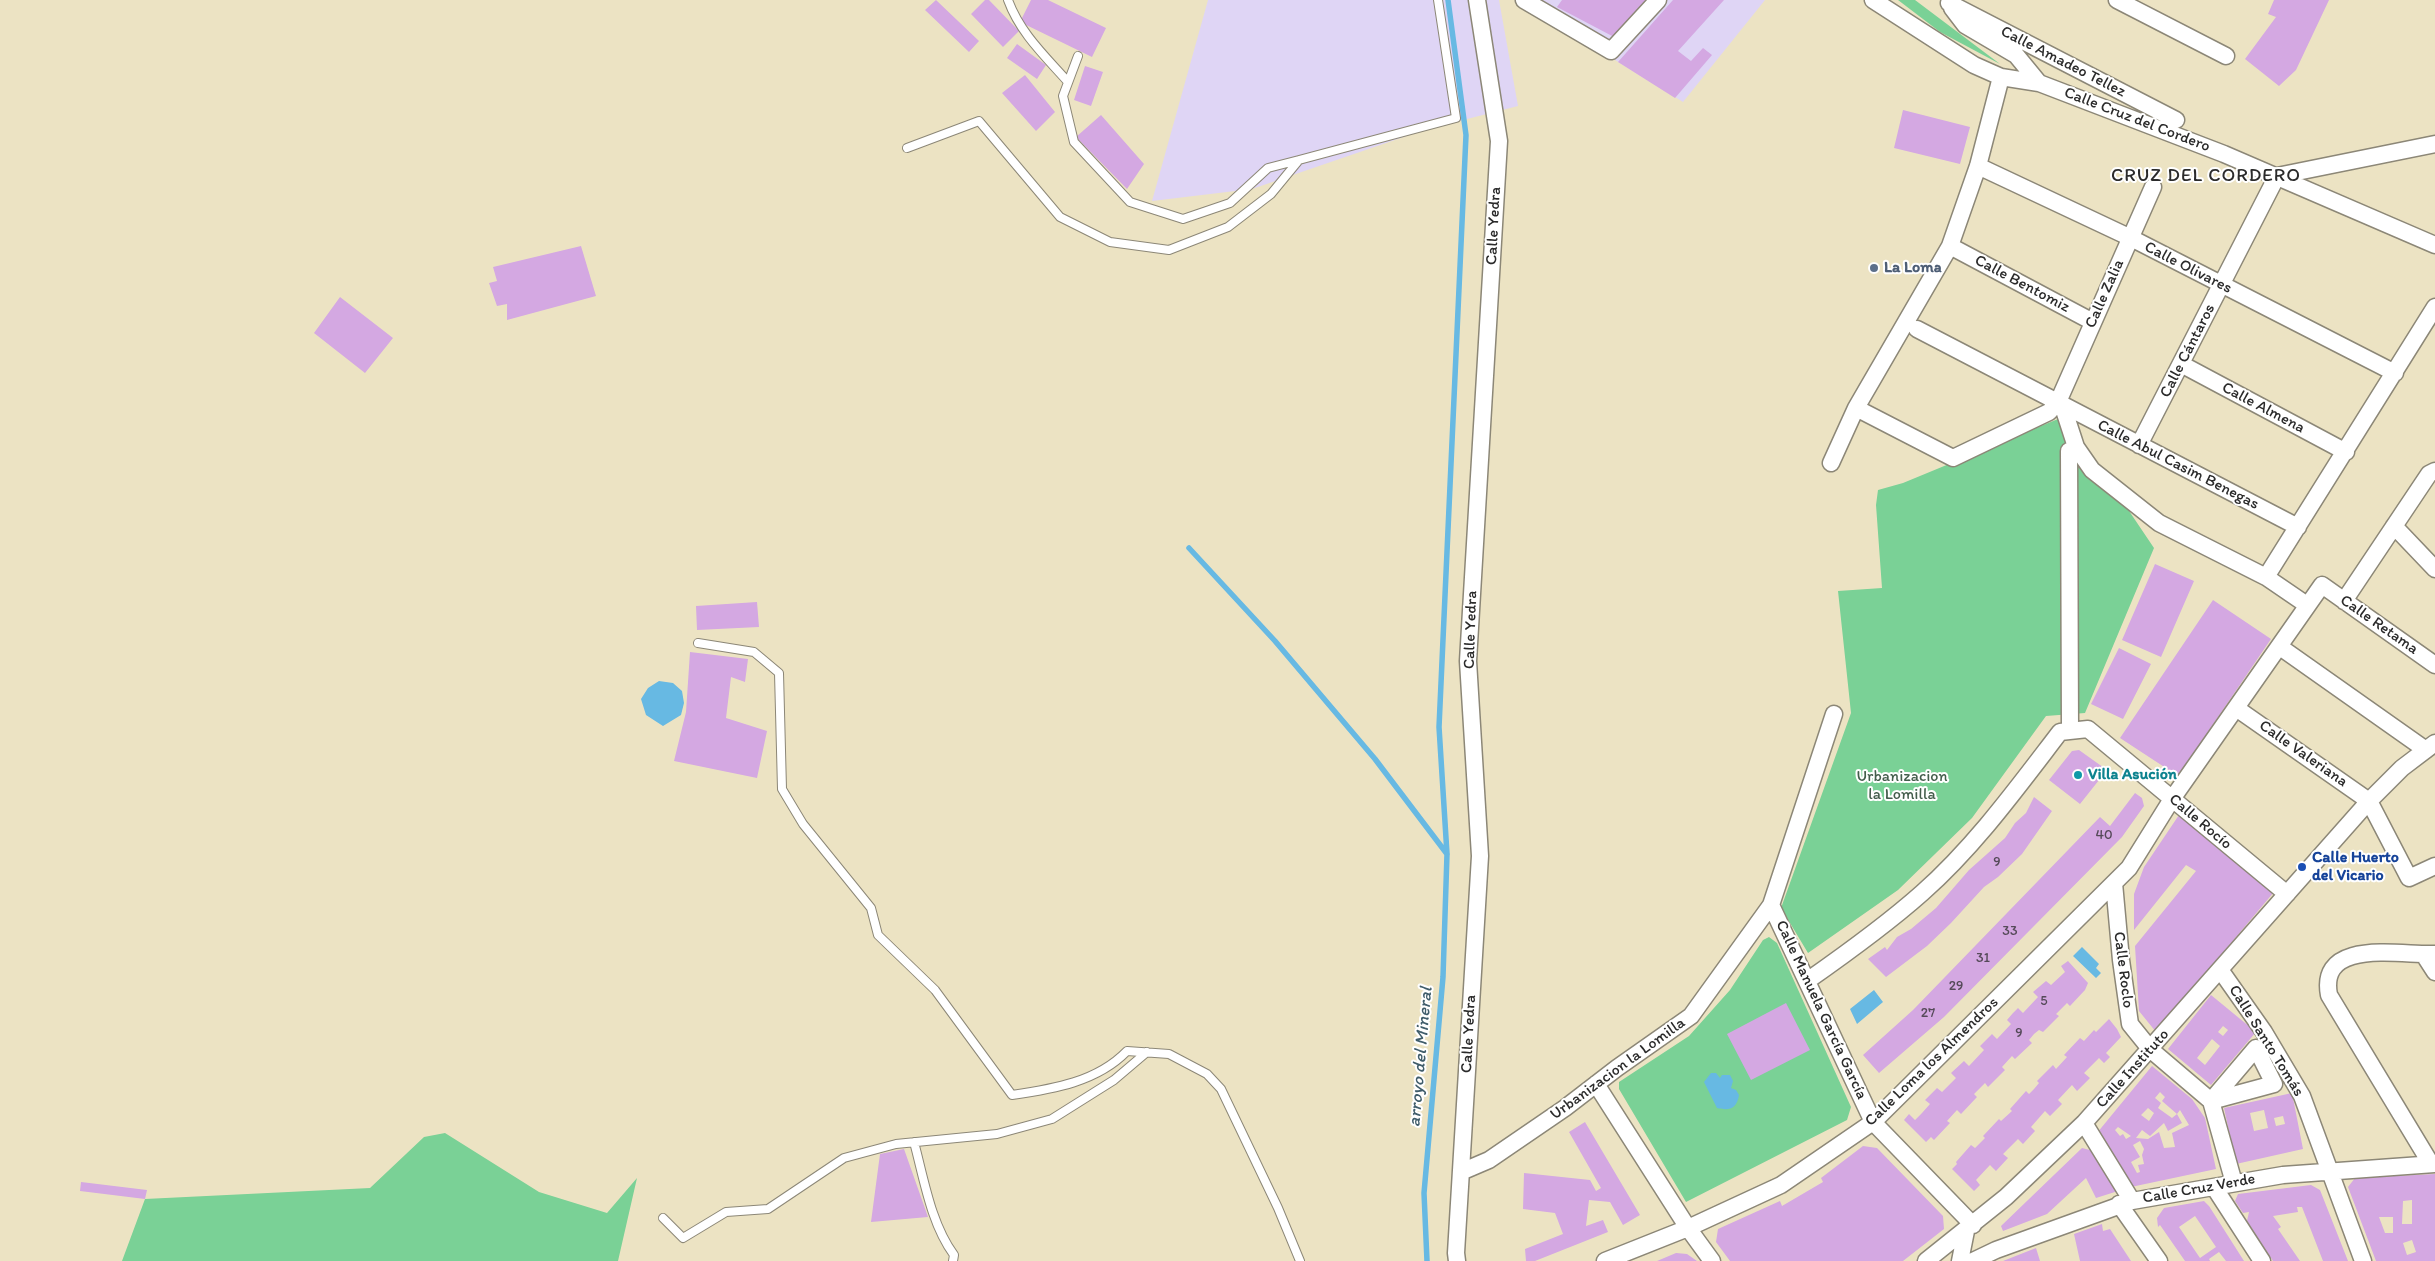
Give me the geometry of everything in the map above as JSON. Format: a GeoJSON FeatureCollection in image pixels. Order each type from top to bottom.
{"type":"FeatureCollection","features":[{"type":"Feature","properties":{"kind":"street","name":"Calle Yedra"},"geometry":{"type":"LineString","coordinates":[[1458,1261],[1456,1252],[1480,856],[1468,660],[1499,141],[1476,0]]}},
{"type":"Feature","properties":{"kind":"street"},"geometry":{"type":"LineString","coordinates":[[1524,0],[1611,51],[1658,0]]}},
{"type":"Feature","properties":{"kind":"street","name":"Calle Cruz del Cordero"},"geometry":{"type":"LineString","coordinates":[[1873,0],[1974,65],[2001,77],[2040,83],[2277,176],[2435,245]]}},
{"type":"Feature","properties":{"kind":"street"},"geometry":{"type":"LineString","coordinates":[[2117,0],[2226,56]]}},
{"type":"Feature","properties":{"kind":"street","name":"Calle Amadeo Tellez"},"geometry":{"type":"LineString","coordinates":[[1948,2],[1965,25],[2016,55],[2040,83]]}},
{"type":"Feature","properties":{"kind":"street","name":"Calle Amadeo Tellez"},"geometry":{"type":"LineString","coordinates":[[1948,2],[2176,120]]}},
{"type":"Feature","properties":{"kind":"street"},"geometry":{"type":"LineString","coordinates":[[1831,463],[1856,408],[1950,246],[1978,166],[2001,77]]}},
{"type":"Feature","properties":{"kind":"street"},"geometry":{"type":"LineString","coordinates":[[2277,176],[2435,144]]}},
{"type":"Feature","properties":{"kind":"street","name":"Calle Olivares"},"geometry":{"type":"LineString","coordinates":[[1978,166],[2131,238],[2395,373]]}},
{"type":"Feature","properties":{"kind":"street","name":"Calle Cántaros"},"geometry":{"type":"LineString","coordinates":[[2139,445],[2277,176]]}},
{"type":"Feature","properties":{"kind":"street","name":"Calle Zalia"},"geometry":{"type":"LineString","coordinates":[[2060,403],[2093,322],[2153,187]]}},
{"type":"Feature","properties":{"kind":"street","name":"Calle Bentomiz"},"geometry":{"type":"LineString","coordinates":[[1950,246],[2093,322]]}},
{"type":"Feature","properties":{"kind":"street"},"geometry":{"type":"LineString","coordinates":[[2266,577],[2435,307]]}},
{"type":"Feature","properties":{"kind":"street","name":"Calle Abul Casim Benegas"},"geometry":{"type":"LineString","coordinates":[[1917,329],[2298,527]]}},
{"type":"Feature","properties":{"kind":"street","name":"Calle Almena"},"geometry":{"type":"LineString","coordinates":[[2181,364],[2346,452]]}},
{"type":"Feature","properties":{"kind":"street"},"geometry":{"type":"LineString","coordinates":[[1856,408],[1953,458],[2049,412],[2060,403],[2076,447],[2092,470],[2159,523],[2266,577],[2307,605]]}},
{"type":"Feature","properties":{"kind":"street"},"geometry":{"type":"LineString","coordinates":[[1807,981],[1852,949],[1922,893],[1988,825],[2065,732],[2069,451]]}},
{"type":"Feature","properties":{"kind":"street"},"geometry":{"type":"LineString","coordinates":[[2344,601],[2432,472]]}},
{"type":"Feature","properties":{"kind":"street"},"geometry":{"type":"LineString","coordinates":[[2394,526],[2435,568]]}},
{"type":"Feature","properties":{"kind":"street","name":"Calle Retama"},"geometry":{"type":"LineString","coordinates":[[2322,585],[2435,665]]}},
{"type":"Feature","properties":{"kind":"street","name":"Calle Loma los Almendros"},"geometry":{"type":"LineString","coordinates":[[1605,1261],[1688,1228],[1781,1185],[1873,1122],[2129,868],[2172,799],[2322,585]]}},
{"type":"Feature","properties":{"kind":"street"},"geometry":{"type":"LineString","coordinates":[[2280,646],[2430,747],[2402,768],[2369,801],[2288,894]]}},
{"type":"Feature","properties":{"kind":"street","name":"Calle Valeriana"},"geometry":{"type":"LineString","coordinates":[[2236,708],[2369,801]]}},
{"type":"Feature","properties":{"kind":"street","name":"Urbanizacion la Lomilla"},"geometry":{"type":"LineString","coordinates":[[1461,1172],[1489,1160],[1692,1016],[1771,905],[1834,714]]}},
{"type":"Feature","properties":{"kind":"street","name":"Calle Rocío"},"geometry":{"type":"LineString","coordinates":[[2065,732],[2088,729],[2288,894]]}},
{"type":"Feature","properties":{"kind":"street"},"geometry":{"type":"LineString","coordinates":[[2369,801],[2408,878],[2435,866]]}},
{"type":"Feature","properties":{"kind":"street","name":"Calle Roclo"},"geometry":{"type":"LineString","coordinates":[[2114,883],[2121,960],[2130,1024],[2151,1050],[2211,1102],[2234,1183]]}},
{"type":"Feature","properties":{"kind":"street","name":"Calle Instituto"},"geometry":{"type":"LineString","coordinates":[[1966,1241],[2084,1124],[2288,894]]}},
{"type":"Feature","properties":{"kind":"street","name":"Calle Manuela García García"},"geometry":{"type":"LineString","coordinates":[[1771,905],[1873,1122],[1966,1241]]}},
{"type":"Feature","properties":{"kind":"street"},"geometry":{"type":"LineString","coordinates":[[2433,1164],[2329,995],[2328,976],[2335,967],[2345,960],[2366,951],[2429,954],[2435,972]]}},
{"type":"Feature","properties":{"kind":"street","name":"Calle Santo Tomás"},"geometry":{"type":"LineString","coordinates":[[2221,971],[2264,1032],[2302,1096],[2363,1261]]}},
{"type":"Feature","properties":{"kind":"street"},"geometry":{"type":"LineString","coordinates":[[1596,1084],[1688,1228],[1712,1261]]}},
{"type":"Feature","properties":{"kind":"street"},"geometry":{"type":"LineString","coordinates":[[2084,1124],[2159,1261]]}},
{"type":"Feature","properties":{"kind":"street","name":"Calle Cruz Verde"},"geometry":{"type":"LineString","coordinates":[[1977,1259],[2126,1202],[2234,1183],[2329,1170],[2433,1164]]}},
{"type":"Feature","properties":{"kind":"street"},"geometry":{"type":"LineString","coordinates":[[2214,1187],[2262,1261]]}},
{"type":"Feature","properties":{"kind":"street"},"geometry":{"type":"LineString","coordinates":[[1926,1261],[1947,1244],[1966,1241],[1966,1253],[1977,1259]]}},
{"type":"Feature","properties":{"kind":"street"},"geometry":{"type":"LineString","coordinates":[[1947,1244],[1946,1250],[1951,1261]]}},
{"type":"Feature","properties":{"kind":"lane"},"geometry":{"type":"LineString","coordinates":[[1008,0],[1014,16],[1024,33],[1068,82]]}},
{"type":"Feature","properties":{"kind":"lane"},"geometry":{"type":"LineString","coordinates":[[1078,56],[1063,96],[1074,142],[1130,202],[1183,219],[1230,202],[1268,168],[1456,118],[1438,0]]}},
{"type":"Feature","properties":{"kind":"lane"},"geometry":{"type":"LineString","coordinates":[[907,148],[979,122],[1060,217],[1110,242],[1169,250],[1228,227],[1271,194],[1298,160]]}},
{"type":"Feature","properties":{"kind":"lane"},"geometry":{"type":"LineString","coordinates":[[698,643],[754,652],[779,673],[782,789],[803,824],[871,908],[878,935],[935,990],[1012,1095],[1064,1087],[1115,1064],[1127,1050],[1169,1054],[1207,1074],[1221,1089],[1278,1208],[1300,1261]]}},
{"type":"Feature","properties":{"kind":"lane"},"geometry":{"type":"LineString","coordinates":[[663,1218],[683,1238],[726,1212],[768,1209],[844,1158],[896,1144],[997,1134],[1052,1120],[1114,1080],[1147,1052]]}},
{"type":"Feature","properties":{"kind":"lane"},"geometry":{"type":"LineString","coordinates":[[914,1142],[928,1194],[947,1244],[954,1255],[953,1261]]}},
{"type":"Feature","properties":{"kind":"shaded area"},"geometry":{"type":"Polygon","coordinates":[[[1208,0],[1499,0],[1518,106],[1424,130],[1252,189],[1152,201],[1208,0]]]}},
{"type":"Feature","properties":{"kind":"shaded area"},"geometry":{"type":"Polygon","coordinates":[[[1518,0],[1765,0],[1683,102],[1518,0]]]}},
{"type":"Feature","properties":{"kind":"green space"},"geometry":{"type":"Polygon","coordinates":[[[1898,0],[1915,0],[2000,64],[1940,32],[1898,0]]]}},
{"type":"Feature","properties":{"kind":"green space"},"geometry":{"type":"Polygon","coordinates":[[[2058,419],[2069,451],[2084,474],[2123,502],[2154,548],[2085,713],[2046,716],[1972,818],[1898,890],[1808,953],[1781,908],[1851,713],[1838,591],[1882,588],[1876,505],[1878,490],[1903,483],[2058,419]]]}},
{"type":"Feature","properties":{"kind":"green space"},"geometry":{"type":"Polygon","coordinates":[[[1769,937],[1777,943],[1851,1107],[1847,1120],[1686,1202],[1619,1089],[1619,1082],[1689,1036],[1730,990],[1763,940],[1769,937]]]}},
{"type":"Feature","properties":{"kind":"green space"},"geometry":{"type":"Polygon","coordinates":[[[445,1133],[539,1192],[607,1213],[637,1178],[618,1261],[122,1261],[145,1199],[370,1188],[424,1137],[445,1133]]]}},
{"type":"Feature","properties":{"kind":"water"},"geometry":{"type":"Polygon","coordinates":[[[659,681],[673,683],[682,691],[684,703],[681,715],[663,726],[646,715],[641,699],[648,688],[659,681]]]}},
{"type":"Feature","properties":{"kind":"water"},"geometry":{"type":"Polygon","coordinates":[[[2082,947],[2099,964],[2096,968],[2101,973],[2096,978],[2073,956],[2082,947]]]}},
{"type":"Feature","properties":{"kind":"water"},"geometry":{"type":"Polygon","coordinates":[[[1874,990],[1883,1002],[1857,1024],[1850,1009],[1874,990]]]}},
{"type":"Feature","properties":{"kind":"water"},"geometry":{"type":"Polygon","coordinates":[[[1711,1073],[1716,1073],[1720,1078],[1722,1075],[1730,1075],[1733,1081],[1731,1088],[1736,1090],[1739,1095],[1732,1108],[1717,1108],[1704,1082],[1711,1073]]]}},
{"type":"Feature","properties":{"kind":"building"},"geometry":{"type":"Polygon","coordinates":[[[936,0],[979,41],[969,52],[925,10],[936,0]]]}},
{"type":"Feature","properties":{"kind":"building"},"geometry":{"type":"Polygon","coordinates":[[[985,0],[989,0],[1019,31],[1003,47],[971,14],[985,0]]]}},
{"type":"Feature","properties":{"kind":"building"},"geometry":{"type":"Polygon","coordinates":[[[1031,0],[1048,0],[1106,28],[1092,57],[1020,22],[1031,0]]]}},
{"type":"Feature","properties":{"kind":"building"},"geometry":{"type":"Polygon","coordinates":[[[1562,0],[1647,0],[1614,37],[1557,7],[1562,0]]]}},
{"type":"Feature","properties":{"kind":"building"},"geometry":{"type":"Polygon","coordinates":[[[1673,0],[1724,0],[1678,51],[1691,61],[1703,48],[1712,55],[1675,98],[1618,62],[1673,0]]]}},
{"type":"Feature","properties":{"kind":"building"},"geometry":{"type":"Polygon","coordinates":[[[2274,0],[2329,0],[2296,70],[2279,86],[2245,59],[2276,17],[2268,14],[2274,0]]]}},
{"type":"Feature","properties":{"kind":"building"},"geometry":{"type":"Polygon","coordinates":[[[1017,44],[1046,65],[1037,79],[1007,58],[1017,44]]]}},
{"type":"Feature","properties":{"kind":"building"},"geometry":{"type":"Polygon","coordinates":[[[1085,66],[1103,72],[1091,106],[1074,100],[1085,66]]]}},
{"type":"Feature","properties":{"kind":"building"},"geometry":{"type":"Polygon","coordinates":[[[1025,75],[1055,112],[1036,131],[1002,93],[1025,75]]]}},
{"type":"Feature","properties":{"kind":"building"},"geometry":{"type":"Polygon","coordinates":[[[1903,110],[1970,127],[1960,164],[1894,148],[1903,110]]]}},
{"type":"Feature","properties":{"kind":"building"},"geometry":{"type":"Polygon","coordinates":[[[1101,115],[1144,164],[1127,189],[1076,137],[1101,115]]]}},
{"type":"Feature","properties":{"kind":"building"},"geometry":{"type":"Polygon","coordinates":[[[581,246],[596,296],[507,320],[507,304],[497,306],[489,283],[497,281],[493,267],[581,246]]]}},
{"type":"Feature","properties":{"kind":"building"},"geometry":{"type":"Polygon","coordinates":[[[340,297],[393,338],[365,373],[314,333],[340,297]]]}},
{"type":"Feature","properties":{"kind":"building"},"geometry":{"type":"Polygon","coordinates":[[[2155,564],[2194,581],[2161,657],[2122,640],[2155,564]]]}},
{"type":"Feature","properties":{"kind":"building"},"geometry":{"type":"Polygon","coordinates":[[[2213,600],[2271,639],[2178,776],[2120,738],[2213,600]]]}},
{"type":"Feature","properties":{"kind":"building"},"geometry":{"type":"Polygon","coordinates":[[[757,602],[759,627],[697,630],[696,606],[757,602]]]}},
{"type":"Feature","properties":{"kind":"building"},"geometry":{"type":"Polygon","coordinates":[[[2119,648],[2151,664],[2123,719],[2091,704],[2119,648]]]}},
{"type":"Feature","properties":{"kind":"building"},"geometry":{"type":"Polygon","coordinates":[[[690,652],[748,659],[745,682],[731,677],[726,718],[767,731],[757,778],[674,761],[686,712],[690,652]]]}},
{"type":"Feature","properties":{"kind":"building","name":"Villa Asución"},"geometry":{"type":"Polygon","coordinates":[[[2079,750],[2107,770],[2080,804],[2049,780],[2072,751],[2079,750]]]}},
{"type":"Feature","properties":{"kind":"building"},"geometry":{"type":"Polygon","coordinates":[[[2135,793],[2142,798],[2144,806],[2122,837],[1944,1017],[1879,1073],[1863,1055],[1913,1010],[2100,817],[2110,826],[2135,793]]]}},
{"type":"Feature","properties":{"kind":"building"},"geometry":{"type":"Polygon","coordinates":[[[2034,797],[2052,811],[2022,854],[1998,877],[1984,887],[1927,946],[1886,977],[1868,959],[1885,947],[1887,950],[1897,937],[1911,929],[1936,908],[1969,870],[2005,838],[2015,823],[2026,813],[2034,797]]]}},
{"type":"Feature","properties":{"kind":"building"},"geometry":{"type":"Polygon","coordinates":[[[2179,815],[2274,892],[2156,1032],[2139,1011],[2135,946],[2196,871],[2186,865],[2134,930],[2134,894],[2144,867],[2179,815]]]}},
{"type":"Feature","properties":{"kind":"building"},"geometry":{"type":"Polygon","coordinates":[[[2068,961],[2088,983],[2085,990],[2070,1006],[2067,1003],[2056,1014],[2059,1016],[2043,1032],[2039,1030],[2034,1034],[2029,1040],[2032,1043],[2015,1059],[2012,1056],[2002,1067],[2005,1070],[1988,1087],[1985,1083],[1974,1094],[1977,1097],[1961,1114],[1957,1110],[1947,1121],[1950,1123],[1934,1140],[1931,1137],[1926,1142],[1904,1120],[1909,1114],[1915,1120],[1930,1104],[1925,1100],[1937,1088],[1942,1092],[1956,1078],[1951,1073],[1964,1061],[1969,1066],[1984,1050],[1980,1046],[1992,1034],[1997,1039],[2011,1024],[2007,1020],[2013,1013],[2018,1008],[2023,1013],[2038,997],[2033,992],[2046,981],[2051,985],[2065,972],[2061,966],[2068,961]]]}},
{"type":"Feature","properties":{"kind":"building"},"geometry":{"type":"Polygon","coordinates":[[[2211,995],[2256,1032],[2211,1085],[2168,1049],[2211,995]],[[2223,1026],[2218,1032],[2223,1036],[2228,1030],[2223,1026]],[[2212,1039],[2197,1058],[2205,1065],[2220,1046],[2212,1039]]]}},
{"type":"Feature","properties":{"kind":"building"},"geometry":{"type":"Polygon","coordinates":[[[1786,1003],[1810,1050],[1751,1080],[1727,1034],[1786,1003]]]}},
{"type":"Feature","properties":{"kind":"building"},"geometry":{"type":"Polygon","coordinates":[[[2109,1019],[2121,1037],[2106,1053],[2110,1057],[2104,1063],[2099,1058],[2084,1073],[2090,1078],[2077,1091],[2072,1085],[2058,1100],[2062,1104],[2050,1116],[2045,1111],[2031,1127],[2035,1131],[2023,1144],[2018,1139],[2003,1154],[2008,1158],[1996,1171],[1990,1165],[1976,1180],[1980,1185],[1974,1191],[1952,1169],[1957,1164],[1956,1162],[1971,1145],[1975,1148],[1985,1138],[1983,1136],[1999,1119],[2001,1121],[2012,1111],[2010,1109],[2026,1091],[2029,1094],[2039,1083],[2037,1081],[2053,1065],[2056,1069],[2067,1057],[2064,1055],[2080,1038],[2084,1041],[2094,1030],[2096,1032],[2109,1019]]]}},
{"type":"Feature","properties":{"kind":"building"},"geometry":{"type":"Polygon","coordinates":[[[2152,1066],[2192,1099],[2205,1118],[2216,1169],[2131,1187],[2097,1133],[2152,1066]],[[2160,1092],[2155,1098],[2161,1103],[2158,1108],[2172,1118],[2177,1114],[2162,1101],[2165,1097],[2160,1092]],[[2148,1108],[2141,1115],[2149,1121],[2154,1113],[2148,1108]],[[2180,1110],[2177,1114],[2182,1123],[2168,1131],[2164,1123],[2150,1136],[2142,1130],[2136,1138],[2148,1139],[2159,1132],[2164,1148],[2175,1147],[2172,1133],[2189,1125],[2180,1110]],[[2118,1127],[2115,1130],[2120,1136],[2123,1134],[2126,1139],[2131,1136],[2118,1127]],[[2140,1141],[2133,1145],[2140,1157],[2131,1162],[2137,1173],[2140,1172],[2138,1165],[2144,1164],[2142,1155],[2144,1149],[2140,1141]]]}},
{"type":"Feature","properties":{"kind":"building"},"geometry":{"type":"Polygon","coordinates":[[[2292,1093],[2303,1149],[2236,1164],[2224,1108],[2292,1093]],[[2264,1110],[2250,1113],[2254,1131],[2268,1128],[2264,1110]],[[2283,1116],[2274,1118],[2276,1126],[2285,1124],[2283,1116]]]}},
{"type":"Feature","properties":{"kind":"building"},"geometry":{"type":"Polygon","coordinates":[[[1585,1122],[1640,1215],[1623,1225],[1610,1202],[1589,1200],[1586,1226],[1603,1220],[1608,1232],[1535,1261],[1526,1261],[1525,1249],[1563,1234],[1555,1213],[1523,1209],[1524,1173],[1590,1180],[1596,1191],[1601,1188],[1569,1132],[1585,1122]]]}},
{"type":"Feature","properties":{"kind":"building"},"geometry":{"type":"Polygon","coordinates":[[[1863,1146],[1877,1148],[1943,1216],[1944,1229],[1903,1261],[1730,1261],[1716,1242],[1718,1229],[1780,1201],[1782,1206],[1823,1182],[1821,1178],[1863,1146]]]}},
{"type":"Feature","properties":{"kind":"building"},"geometry":{"type":"Polygon","coordinates":[[[2082,1148],[2094,1151],[2118,1191],[2096,1198],[2086,1178],[2047,1214],[2003,1231],[2001,1226],[2082,1148]]]}},
{"type":"Feature","properties":{"kind":"building"},"geometry":{"type":"Polygon","coordinates":[[[904,1149],[928,1217],[871,1222],[880,1154],[904,1149]]]}},
{"type":"Feature","properties":{"kind":"building"},"geometry":{"type":"Polygon","coordinates":[[[2435,1174],[2435,1261],[2376,1261],[2348,1187],[2355,1178],[2435,1174]],[[2412,1200],[2403,1201],[2402,1224],[2412,1224],[2412,1200]],[[2379,1217],[2385,1233],[2393,1233],[2393,1217],[2379,1217]],[[2412,1240],[2403,1243],[2407,1255],[2416,1252],[2412,1240]]]}},
{"type":"Feature","properties":{"kind":"building"},"geometry":{"type":"Polygon","coordinates":[[[81,1182],[147,1190],[145,1199],[80,1191],[81,1182]]]}},
{"type":"Feature","properties":{"kind":"building"},"geometry":{"type":"Polygon","coordinates":[[[2311,1185],[2320,1190],[2348,1261],[2323,1261],[2302,1207],[2297,1207],[2298,1212],[2273,1216],[2281,1227],[2278,1229],[2300,1261],[2273,1261],[2247,1221],[2249,1212],[2243,1213],[2235,1201],[2238,1194],[2311,1185]]]}},
{"type":"Feature","properties":{"kind":"building"},"geometry":{"type":"Polygon","coordinates":[[[2204,1201],[2244,1261],[2226,1261],[2219,1252],[2209,1259],[2210,1261],[2185,1261],[2160,1225],[2158,1227],[2157,1218],[2164,1208],[2204,1201]],[[2195,1216],[2179,1227],[2200,1258],[2216,1247],[2195,1216]]]}},
{"type":"Feature","properties":{"kind":"building"},"geometry":{"type":"Polygon","coordinates":[[[2102,1224],[2103,1231],[2110,1229],[2131,1261],[2080,1261],[2074,1234],[2102,1224]]]}},
{"type":"Feature","properties":{"kind":"building"},"geometry":{"type":"Polygon","coordinates":[[[2036,1248],[2040,1261],[2003,1261],[2036,1248]]]}},
{"type":"Feature","properties":{"kind":"building"},"geometry":{"type":"Polygon","coordinates":[[[1676,1253],[1687,1254],[1697,1261],[1657,1261],[1676,1253]]]}},
{"type":"Feature","properties":{"kind":"waterway","name":"arroyo del Mineral"},"geometry":{"type":"LineString","coordinates":[[1427,1261],[1424,1193],[1443,977],[1447,854],[1439,727],[1466,135],[1448,0]]}},
{"type":"Feature","properties":{"kind":"waterway"},"geometry":{"type":"LineString","coordinates":[[1189,548],[1275,641],[1375,759],[1447,854]]}},
{"type":"Feature","properties":{"kind":"place","name":"La Loma"},"geometry":{"type":"Point","coordinates":[1874,268]}},
{"type":"Feature","properties":{"kind":"place","name":"Villa Asución"},"geometry":{"type":"Point","coordinates":[2078,775]}},
{"type":"Feature","properties":{"kind":"place","name":"Calle Huerto del Vicario"},"geometry":{"type":"Point","coordinates":[2302,867]}},
{"type":"Feature","properties":{"kind":"district","name":"CRUZ DEL CORDERO"},"geometry":{"type":"Point","coordinates":[2206,176]}}]}
